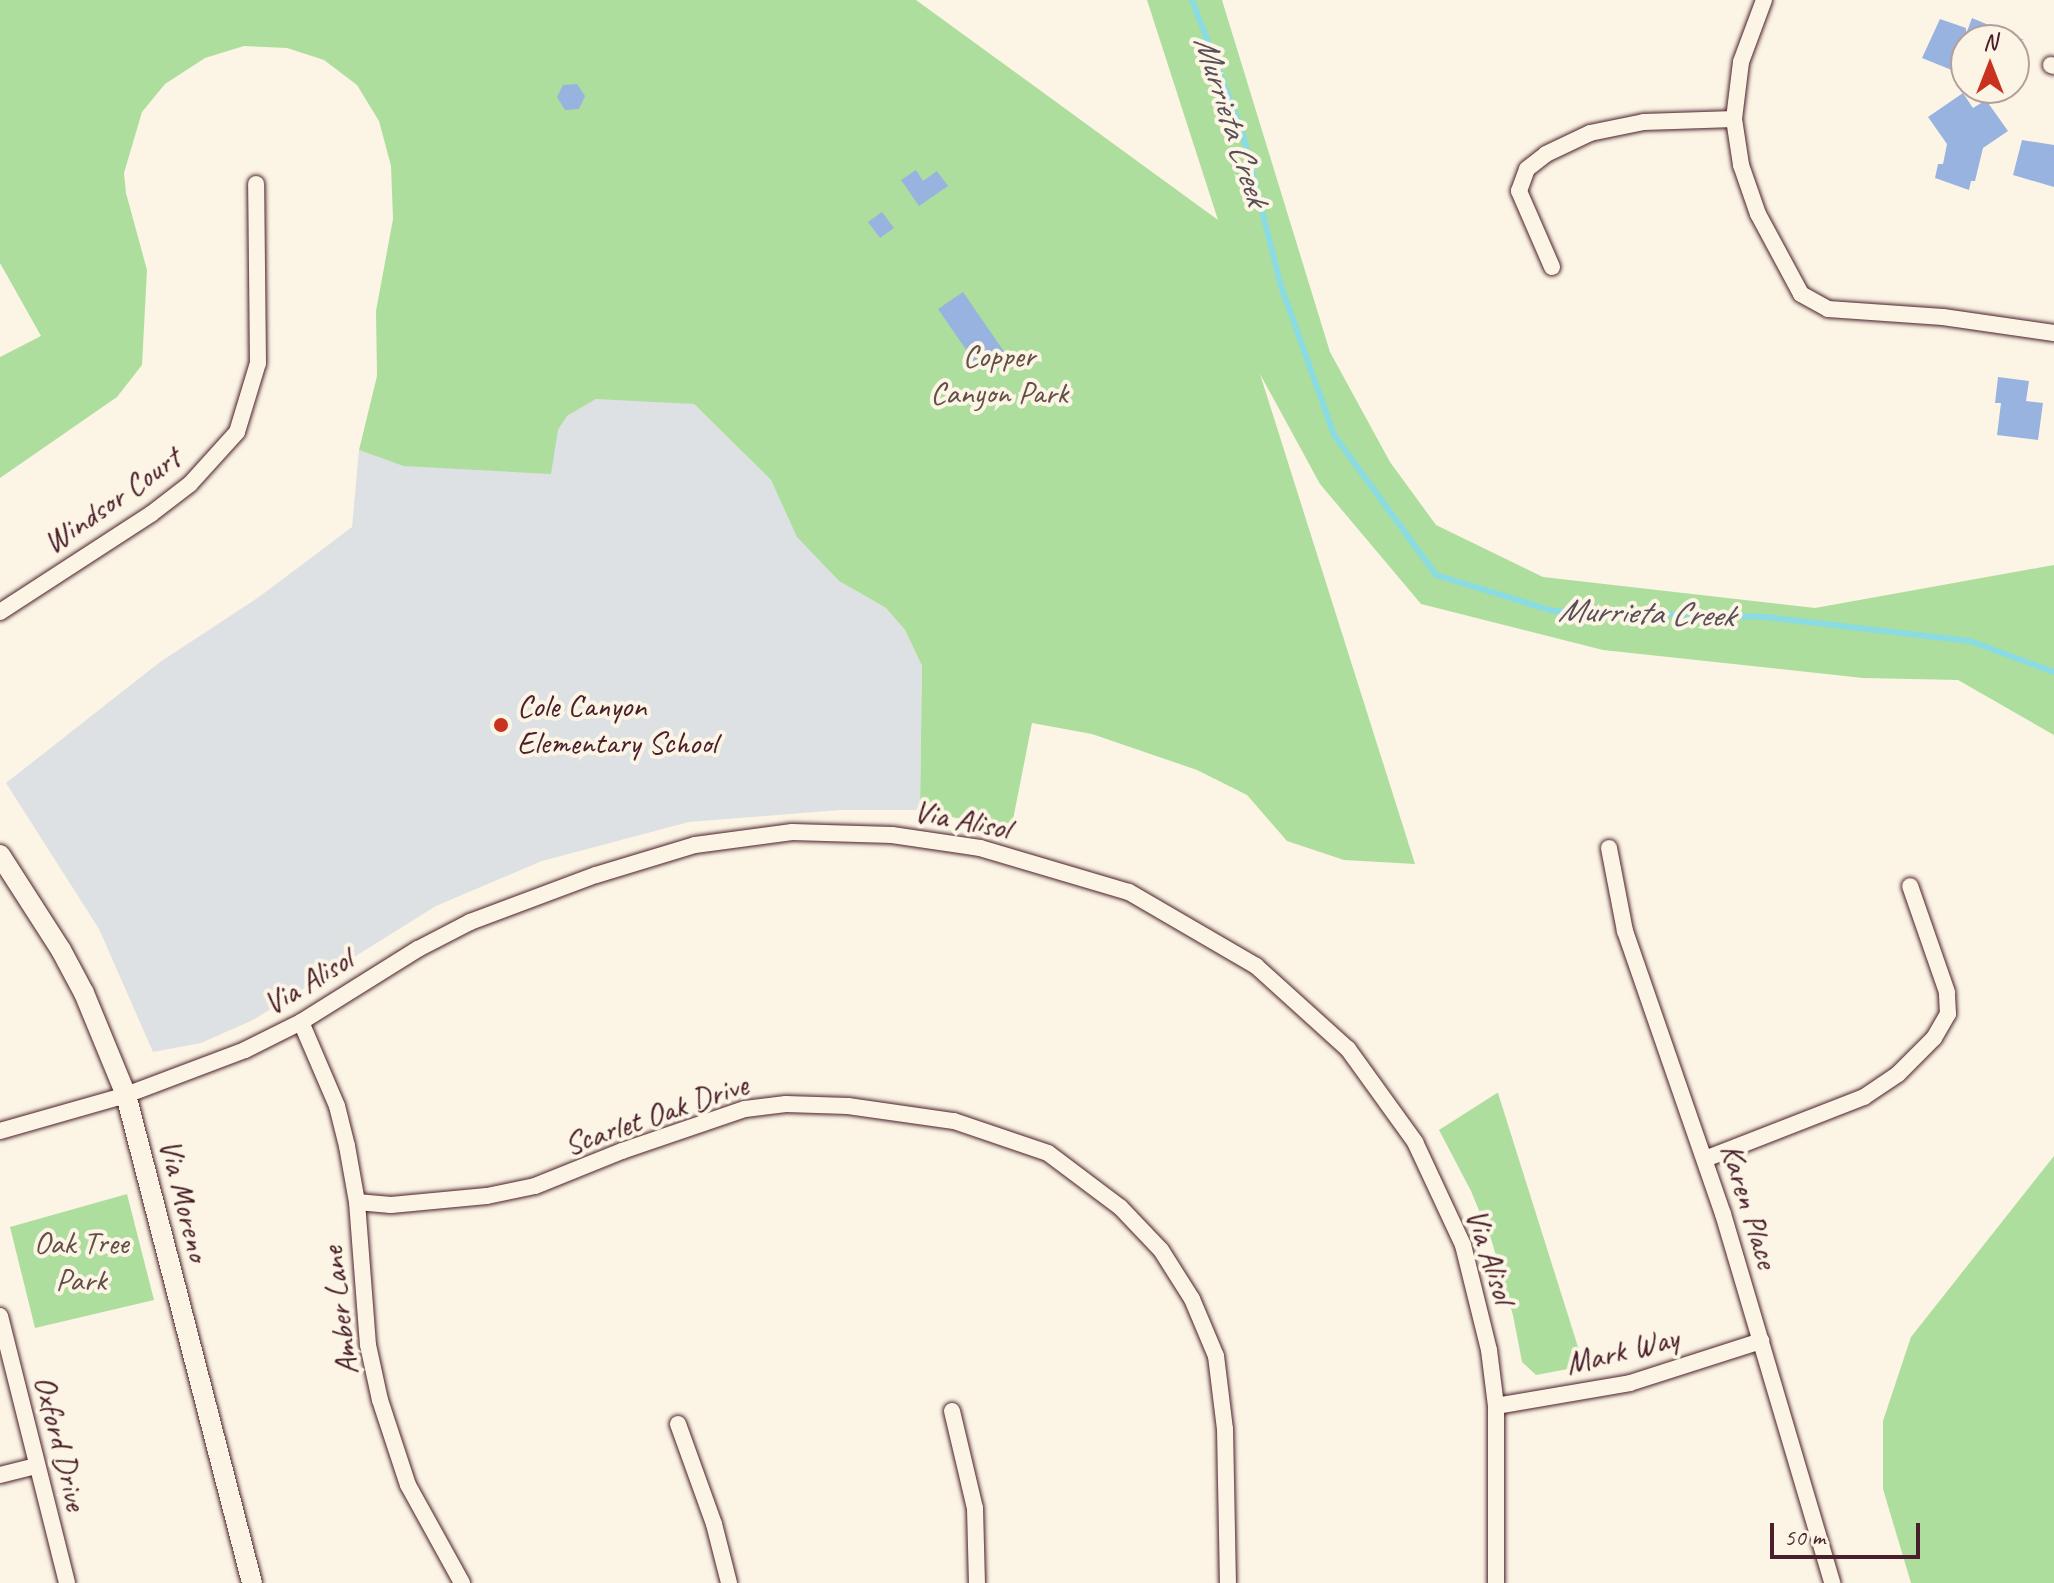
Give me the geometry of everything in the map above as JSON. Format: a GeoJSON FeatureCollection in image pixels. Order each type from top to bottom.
{"type":"FeatureCollection","features":[{"type":"Feature","properties":{"kind":"street"},"geometry":{"type":"LineString","coordinates":[[1764,0],[1741,62],[1734,119],[1741,165],[1758,214],[1801,294],[1828,309],[1943,317],[2054,333]]}},
{"type":"Feature","properties":{"kind":"street"},"geometry":{"type":"LineString","coordinates":[[1552,267],[1519,191],[1527,169],[1546,154],[1590,133],[1644,122],[1734,119]]}},
{"type":"Feature","properties":{"kind":"street","name":"Windsor Court"},"geometry":{"type":"LineString","coordinates":[[0,612],[161,507],[214,461],[237,432],[258,363],[256,184]]}},
{"type":"Feature","properties":{"kind":"street","name":"Via Alisol"},"geometry":{"type":"LineString","coordinates":[[0,1131],[126,1095],[245,1050],[301,1022],[418,949],[470,922],[596,875],[695,845],[792,832],[892,835],[980,848],[1129,892],[1256,966],[1348,1049],[1415,1142],[1463,1245],[1489,1350],[1496,1406],[1496,1583]]}},
{"type":"Feature","properties":{"kind":"street","name":"Karen Place"},"geometry":{"type":"LineString","coordinates":[[1609,848],[1625,931],[1705,1159],[1832,1583]]}},
{"type":"Feature","properties":{"kind":"street","name":"Via Moreno"},"geometry":{"type":"LineString","coordinates":[[0,855],[61,950],[84,993],[126,1095],[252,1583]]}},
{"type":"Feature","properties":{"kind":"street"},"geometry":{"type":"LineString","coordinates":[[1705,1159],[1864,1097],[1898,1074],[1934,1038],[1948,1014],[1947,992],[1910,886]]}},
{"type":"Feature","properties":{"kind":"street","name":"Amber Lane"},"geometry":{"type":"LineString","coordinates":[[301,1022],[337,1106],[357,1202],[366,1332],[380,1400],[408,1485],[462,1583]]}},
{"type":"Feature","properties":{"kind":"street","name":"Scarlet Oak Drive"},"geometry":{"type":"LineString","coordinates":[[357,1202],[391,1205],[487,1196],[535,1186],[622,1151],[745,1109],[786,1104],[848,1106],[954,1121],[1048,1153],[1120,1207],[1161,1250],[1192,1299],[1216,1356],[1225,1429],[1228,1583]]}},
{"type":"Feature","properties":{"kind":"street","name":"Oxford Drive"},"geometry":{"type":"LineString","coordinates":[[0,1316],[67,1583]]}},
{"type":"Feature","properties":{"kind":"street","name":"Mark Way"},"geometry":{"type":"LineString","coordinates":[[1496,1406],[1630,1383],[1761,1341]]}},
{"type":"Feature","properties":{"kind":"street"},"geometry":{"type":"LineString","coordinates":[[952,1411],[975,1508],[977,1583]]}},
{"type":"Feature","properties":{"kind":"street"},"geometry":{"type":"LineString","coordinates":[[678,1424],[714,1524],[729,1583]]}},
{"type":"Feature","properties":{"kind":"street"},"geometry":{"type":"LineString","coordinates":[[0,1475],[36,1466]]}},
{"type":"Feature","properties":{"kind":"shaded area","name":"Cole Canyon Elementary School"},"geometry":{"type":"Polygon","coordinates":[[[630,398],[694,404],[771,480],[798,537],[839,581],[886,608],[905,630],[922,666],[920,810],[840,810],[689,822],[542,861],[436,906],[253,1020],[201,1043],[153,1052],[99,929],[6,783],[160,662],[259,597],[352,527],[359,450],[403,466],[558,430],[567,416],[596,399],[630,398]]]}},
{"type":"Feature","properties":{"kind":"green space","name":"Copper Canyon Park"},"geometry":{"type":"Polygon","coordinates":[[[0,0],[916,0],[1218,220],[1147,0],[1222,0],[1330,352],[1390,462],[1436,525],[1543,577],[1815,608],[2054,565],[2054,735],[1958,680],[1863,678],[1603,650],[1421,604],[1320,484],[1260,374],[1415,864],[1344,860],[1287,841],[1247,795],[1197,770],[1092,734],[1032,723],[1011,830],[920,810],[922,666],[905,630],[886,608],[839,581],[797,537],[771,480],[694,404],[596,399],[567,416],[558,430],[551,474],[403,466],[359,450],[377,376],[376,311],[393,219],[391,166],[379,121],[357,85],[324,60],[287,48],[244,46],[205,58],[165,84],[142,112],[124,173],[126,193],[147,270],[142,365],[117,397],[0,478],[0,357],[41,336],[0,263],[0,0]]]}},
{"type":"Feature","properties":{"kind":"green space"},"geometry":{"type":"Polygon","coordinates":[[[1498,1093],[1584,1366],[1536,1375],[1522,1362],[1513,1315],[1492,1242],[1471,1191],[1439,1130],[1498,1093]]]}},
{"type":"Feature","properties":{"kind":"green space"},"geometry":{"type":"Polygon","coordinates":[[[2054,1156],[2054,1583],[1911,1583],[1883,1489],[1883,1421],[1911,1337],[2054,1156]]]}},
{"type":"Feature","properties":{"kind":"green space","name":"Oak Tree Park"},"geometry":{"type":"Polygon","coordinates":[[[127,1194],[154,1300],[35,1328],[10,1227],[127,1194]]]}},
{"type":"Feature","properties":{"kind":"building"},"geometry":{"type":"Polygon","coordinates":[[[1972,18],[1986,24],[1970,24],[1972,18]]]}},
{"type":"Feature","properties":{"kind":"building"},"geometry":{"type":"Polygon","coordinates":[[[1940,19],[1954,24],[1950,24],[1950,69],[1922,58],[1940,19]]]}},
{"type":"Feature","properties":{"kind":"building"},"geometry":{"type":"Polygon","coordinates":[[[577,84],[585,96],[579,109],[565,110],[557,97],[563,85],[577,84]]]}},
{"type":"Feature","properties":{"kind":"building"},"geometry":{"type":"Polygon","coordinates":[[[1950,102],[1970,104],[1973,108],[1989,104],[2008,131],[1983,148],[1975,181],[1971,181],[1969,190],[1935,178],[1938,164],[1943,164],[1947,144],[1928,117],[1950,102]]]}},
{"type":"Feature","properties":{"kind":"building"},"geometry":{"type":"Polygon","coordinates":[[[2022,140],[2054,145],[2054,187],[2013,175],[2022,140]]]}},
{"type":"Feature","properties":{"kind":"building"},"geometry":{"type":"Polygon","coordinates":[[[916,170],[923,181],[937,171],[948,186],[919,206],[901,180],[916,170]]]}},
{"type":"Feature","properties":{"kind":"building"},"geometry":{"type":"Polygon","coordinates":[[[882,212],[894,228],[880,238],[868,222],[882,212]]]}},
{"type":"Feature","properties":{"kind":"building"},"geometry":{"type":"Polygon","coordinates":[[[963,292],[1005,353],[980,370],[938,309],[963,292]]]}},
{"type":"Feature","properties":{"kind":"building"},"geometry":{"type":"Polygon","coordinates":[[[1998,377],[2029,381],[2026,401],[2043,403],[2038,440],[1997,435],[2001,403],[1995,403],[1998,377]]]}},
{"type":"Feature","properties":{"kind":"waterway","name":"Murrieta Creek"},"geometry":{"type":"LineString","coordinates":[[1192,0],[1242,131],[1281,286],[1334,435],[1436,575],[1553,611],[1766,617],[1970,641],[2054,672]]}},
{"type":"Feature","properties":{"kind":"place","name":"Cole Canyon Elementary School"},"geometry":{"type":"Point","coordinates":[501,725]}}]}
